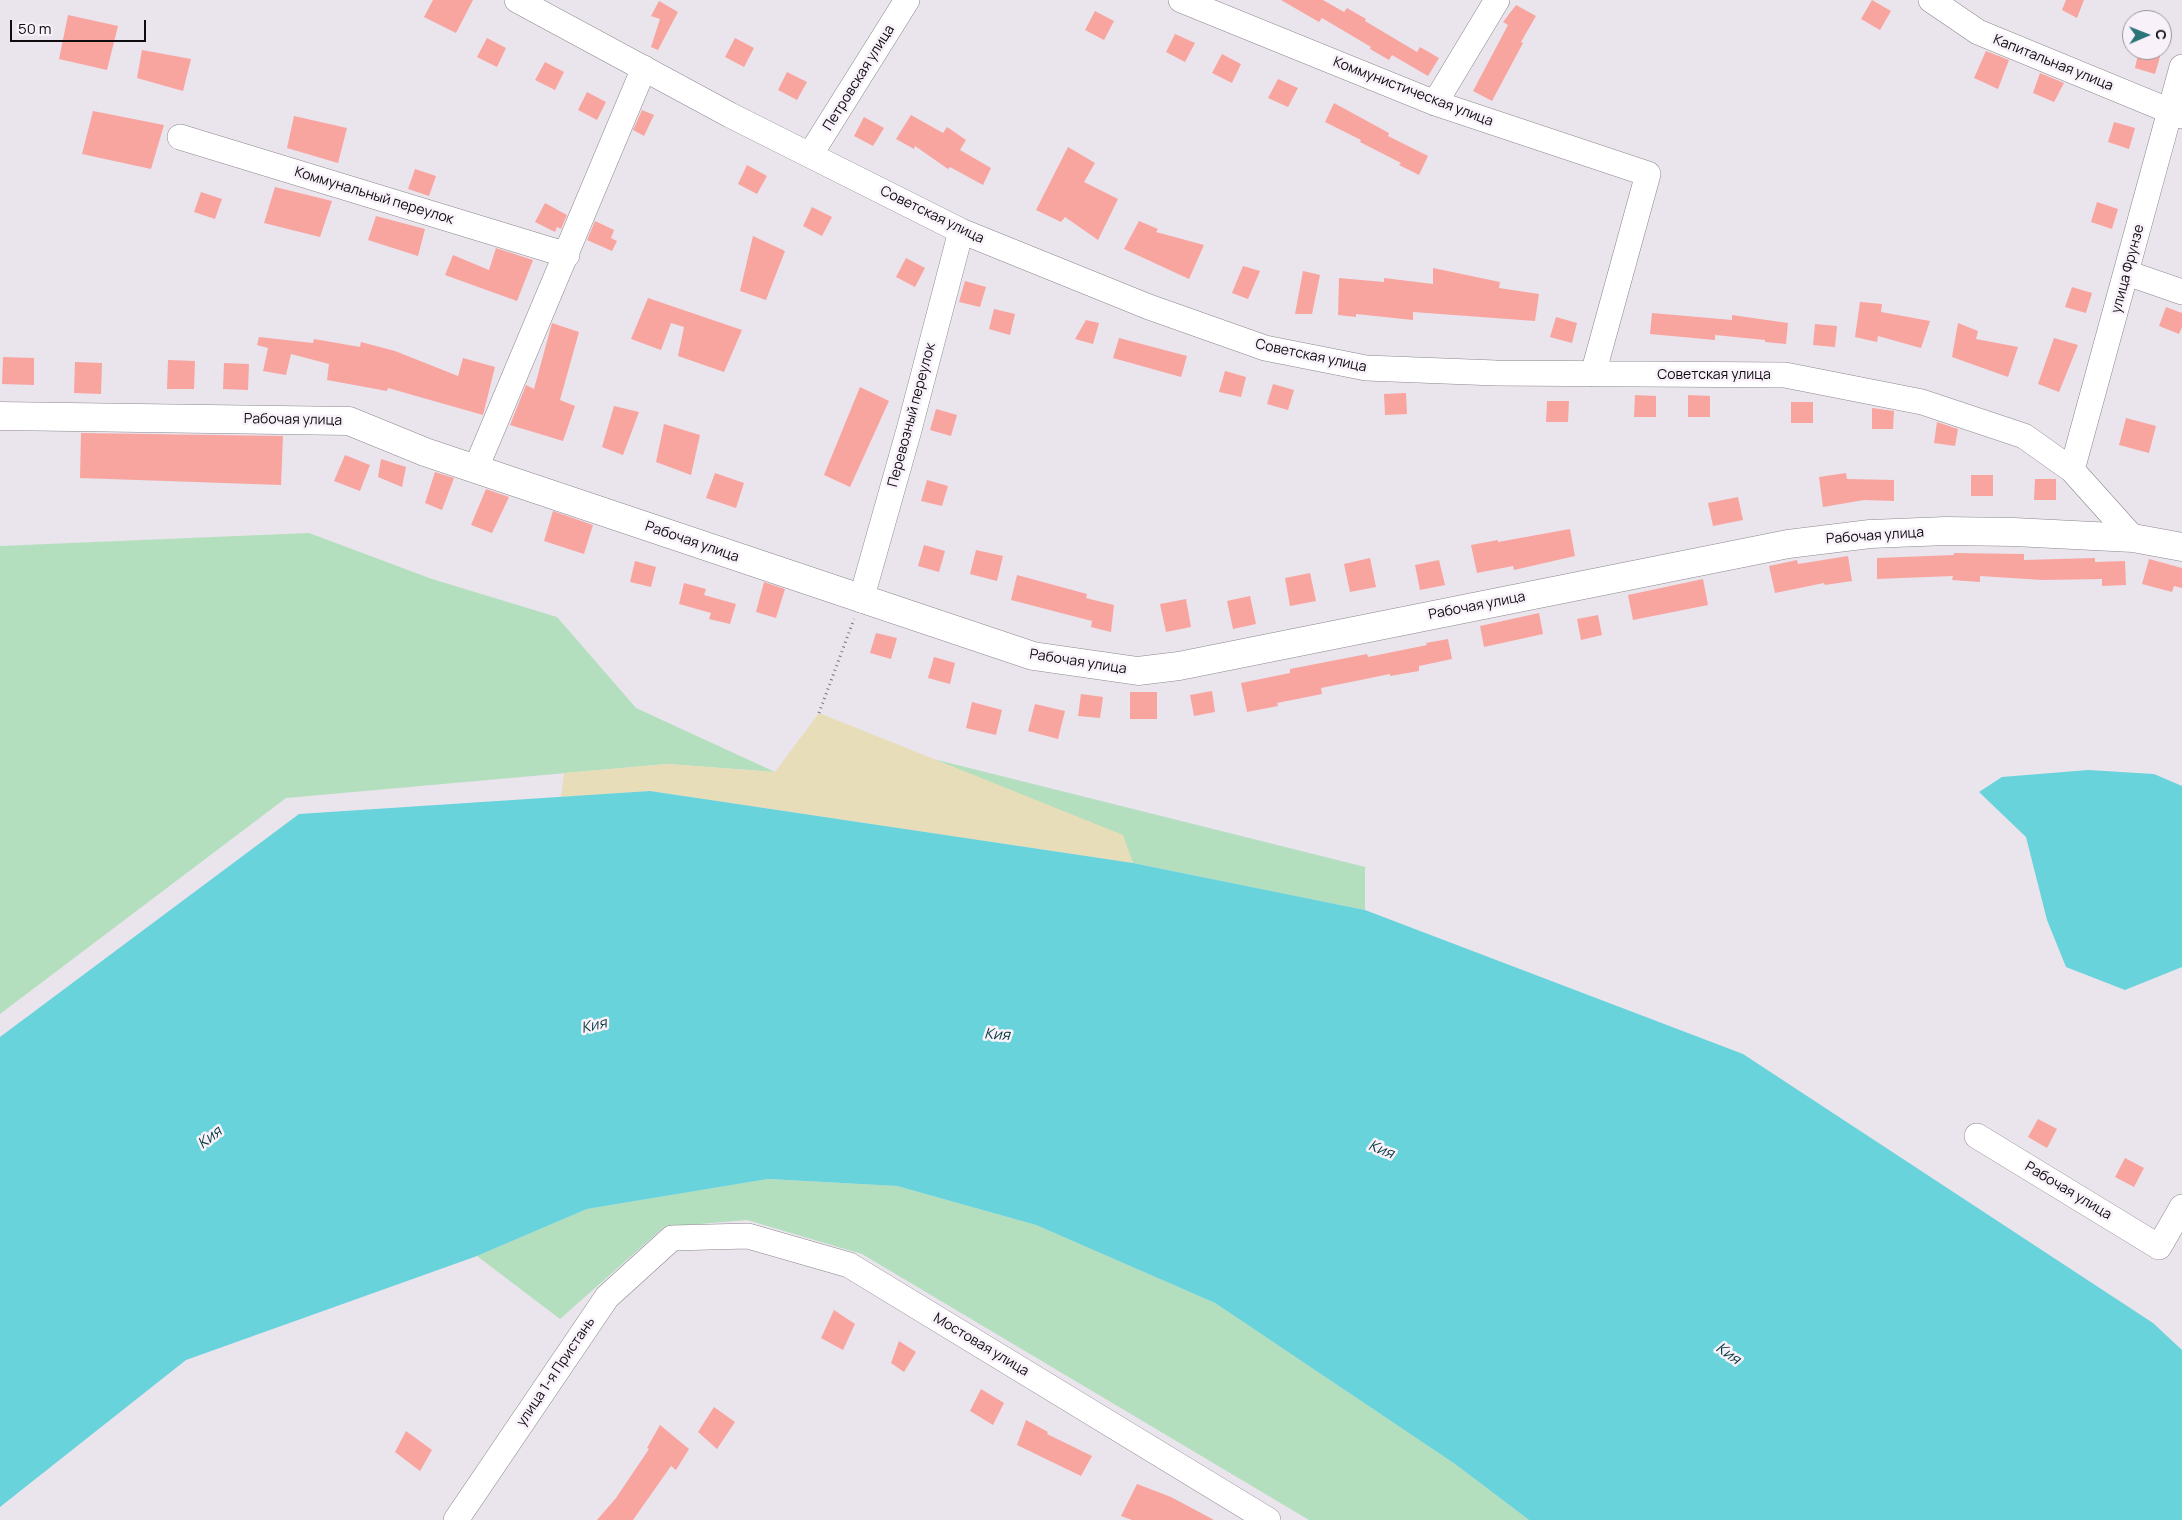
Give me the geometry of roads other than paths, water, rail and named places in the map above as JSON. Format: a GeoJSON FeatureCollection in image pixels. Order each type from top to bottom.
{"type":"FeatureCollection","features":[{"type":"Feature","properties":{"kind":"main road","name":"Рабочая улица"},"geometry":{"type":"LineString","coordinates":[[0,416],[349,421],[424,452],[476,468],[861,600],[1033,656],[1138,670],[1180,666],[1788,544],[1870,534],[1946,531],[2014,532],[2133,538],[2182,547]]}},
{"type":"Feature","properties":{"kind":"street","name":"Советская улица"},"geometry":{"type":"LineString","coordinates":[[517,0],[810,155],[961,231],[1149,307],[1265,348],[1366,368],[1496,373],[1785,376],[1922,402],[2024,436],[2072,470],[2133,538]]}},
{"type":"Feature","properties":{"kind":"street","name":"Петровская улица"},"geometry":{"type":"LineString","coordinates":[[810,155],[907,0]]}},
{"type":"Feature","properties":{"kind":"street","name":"Коммунистическая улица"},"geometry":{"type":"LineString","coordinates":[[1180,0],[1435,103],[1648,174],[1593,374]]}},
{"type":"Feature","properties":{"kind":"street"},"geometry":{"type":"LineString","coordinates":[[1435,103],[1497,0]]}},
{"type":"Feature","properties":{"kind":"street","name":"Капитальная улица"},"geometry":{"type":"LineString","coordinates":[[1931,0],[1978,32],[2176,113]]}},
{"type":"Feature","properties":{"kind":"street","name":"улица Фрунзе"},"geometry":{"type":"LineString","coordinates":[[2072,470],[2127,273],[2176,113],[2182,67]]}},
{"type":"Feature","properties":{"kind":"street"},"geometry":{"type":"LineString","coordinates":[[476,468],[644,68]]}},
{"type":"Feature","properties":{"kind":"street","name":"Коммунальный переулок"},"geometry":{"type":"LineString","coordinates":[[180,137],[567,255]]}},
{"type":"Feature","properties":{"kind":"street","name":"Перевозный переулок"},"geometry":{"type":"LineString","coordinates":[[861,600],[909,430],[961,231]]}},
{"type":"Feature","properties":{"kind":"street"},"geometry":{"type":"LineString","coordinates":[[2127,273],[2182,292]]}},
{"type":"Feature","properties":{"kind":"street","name":"Рабочая улица"},"geometry":{"type":"LineString","coordinates":[[1977,1136],[2159,1247],[2182,1207]]}},
{"type":"Feature","properties":{"kind":"street","name":"Мостовая улица"},"geometry":{"type":"LineString","coordinates":[[672,1238],[748,1236],[849,1265],[1268,1520]]}},
{"type":"Feature","properties":{"kind":"street","name":"улица 1-я Пристань"},"geometry":{"type":"LineString","coordinates":[[456,1520],[607,1297],[672,1238]]}},
{"type":"Feature","properties":{"kind":"water"},"geometry":{"type":"Polygon","coordinates":[[[2088,770],[2154,774],[2182,786],[2182,967],[2125,990],[2066,967],[2047,920],[2026,837],[1979,792],[2002,777],[2088,770]]]}},
{"type":"Feature","properties":{"kind":"water","name":"Кия"},"geometry":{"type":"Polygon","coordinates":[[[650,791],[1133,863],[1365,910],[1743,1054],[2153,1323],[2182,1350],[2182,1520],[1529,1520],[1455,1464],[1215,1303],[1036,1225],[897,1186],[768,1179],[587,1209],[477,1256],[186,1360],[0,1507],[0,1037],[299,814],[650,791]]]}}]}
